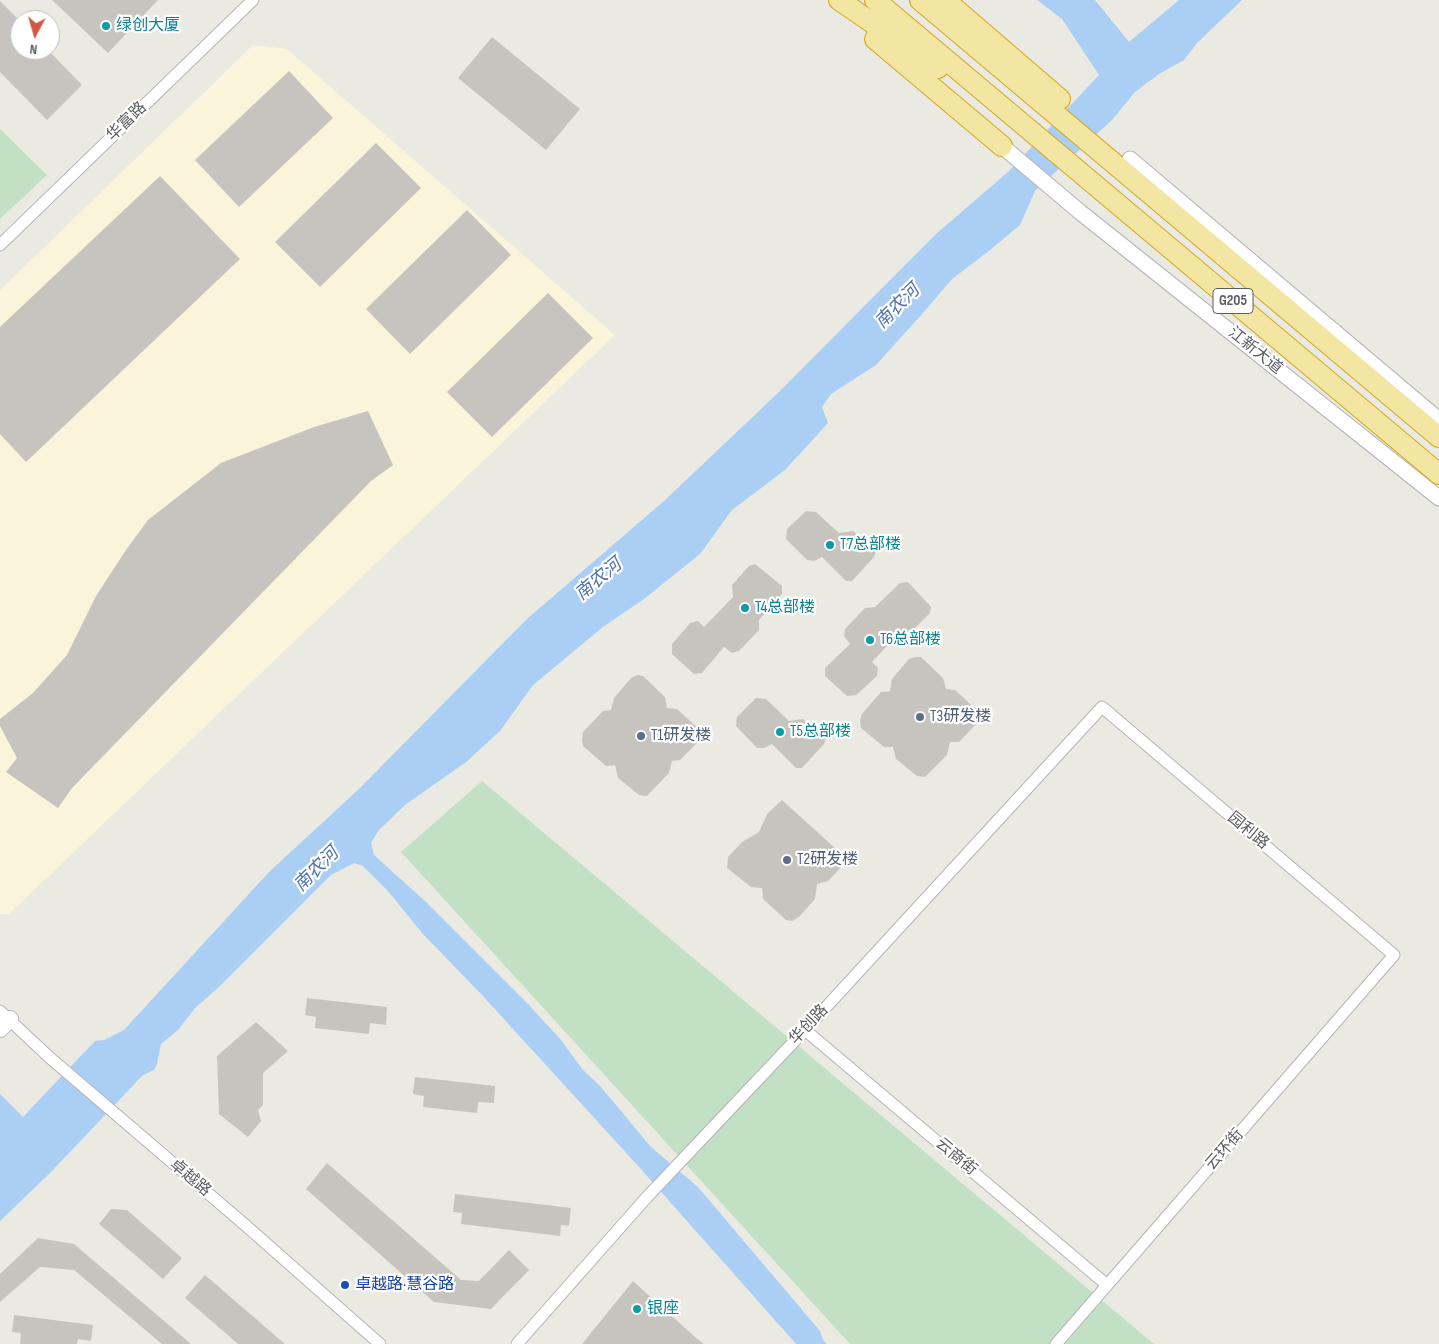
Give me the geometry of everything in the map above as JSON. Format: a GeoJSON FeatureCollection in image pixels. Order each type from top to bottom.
{"type":"FeatureCollection","features":[{"type":"Feature","properties":{"kind":"highway"},"geometry":{"type":"LineString","coordinates":[[830,0],[1002,146]]}},
{"type":"Feature","properties":{"kind":"highway"},"geometry":{"type":"LineString","coordinates":[[839,0],[1027,128]]}},
{"type":"Feature","properties":{"kind":"highway","name":"G205"},"geometry":{"type":"LineString","coordinates":[[875,0],[1027,128]]}},
{"type":"Feature","properties":{"kind":"highway","name":"G205"},"geometry":{"type":"LineString","coordinates":[[920,0],[1051,101],[1439,437]]}},
{"type":"Feature","properties":{"kind":"highway"},"geometry":{"type":"LineString","coordinates":[[943,0],[1051,101],[1130,159]]}},
{"type":"Feature","properties":{"kind":"highway","name":"江新大道"},"geometry":{"type":"LineString","coordinates":[[1027,128],[1439,474]]}},
{"type":"Feature","properties":{"kind":"street","name":"华富路"},"geometry":{"type":"LineString","coordinates":[[0,245],[253,0]]}},
{"type":"Feature","properties":{"kind":"street","name":"江新大道"},"geometry":{"type":"LineString","coordinates":[[1002,146],[1080,212],[1439,498]]}},
{"type":"Feature","properties":{"kind":"street"},"geometry":{"type":"LineString","coordinates":[[1130,159],[1439,420]]}},
{"type":"Feature","properties":{"kind":"street","name":"园利路"},"geometry":{"type":"LineString","coordinates":[[1102,707],[1394,955]]}},
{"type":"Feature","properties":{"kind":"street","name":"华创路"},"geometry":{"type":"LineString","coordinates":[[516,1344],[647,1197],[805,1030],[1102,707]]}},
{"type":"Feature","properties":{"kind":"street","name":"云环街"},"geometry":{"type":"LineString","coordinates":[[1056,1344],[1394,955]]}},
{"type":"Feature","properties":{"kind":"street","name":"卓越路"},"geometry":{"type":"LineString","coordinates":[[3,1020],[244,1224],[380,1344]]}},
{"type":"Feature","properties":{"kind":"street","name":"云商街"},"geometry":{"type":"LineString","coordinates":[[805,1030],[1107,1286]]}},
{"type":"Feature","properties":{"kind":"shaded area"},"geometry":{"type":"Polygon","coordinates":[[[253,45],[287,49],[615,335],[9,914],[0,914],[0,290],[253,45]]]}},
{"type":"Feature","properties":{"kind":"green space"},"geometry":{"type":"Polygon","coordinates":[[[0,129],[47,175],[0,219],[0,129]]]}},
{"type":"Feature","properties":{"kind":"green space"},"geometry":{"type":"Polygon","coordinates":[[[482,781],[1154,1344],[850,1344],[401,852],[482,781]]]}},
{"type":"Feature","properties":{"kind":"water","name":"南农河"},"geometry":{"type":"Polygon","coordinates":[[[1037,0],[1095,0],[1129,42],[1179,0],[1242,0],[1197,43],[1184,60],[1159,74],[1135,92],[1112,120],[1035,191],[1020,225],[952,279],[876,365],[831,394],[822,407],[828,423],[785,470],[732,510],[700,554],[644,599],[603,627],[533,685],[500,731],[466,762],[405,805],[379,830],[371,843],[374,855],[425,901],[529,1005],[651,1147],[698,1187],[820,1331],[823,1340],[827,1344],[796,1344],[640,1168],[481,994],[422,933],[388,891],[363,866],[354,863],[331,875],[219,987],[196,1007],[178,1030],[161,1044],[154,1070],[143,1075],[50,1173],[0,1221],[0,1094],[23,1117],[95,1041],[104,1040],[124,1030],[270,871],[358,790],[528,618],[664,501],[780,391],[936,234],[1008,172],[1099,75],[1062,19],[1037,0]]]}},
{"type":"Feature","properties":{"kind":"building","name":"绿创大厦"},"geometry":{"type":"Polygon","coordinates":[[[52,0],[158,0],[108,53],[52,0]]]}},
{"type":"Feature","properties":{"kind":"building"},"geometry":{"type":"Polygon","coordinates":[[[0,1],[10,11],[10,60],[58,60],[82,85],[47,120],[0,72],[0,1]]]}},
{"type":"Feature","properties":{"kind":"building"},"geometry":{"type":"Polygon","coordinates":[[[492,37],[580,109],[546,150],[458,78],[492,37]]]}},
{"type":"Feature","properties":{"kind":"building"},"geometry":{"type":"Polygon","coordinates":[[[289,71],[333,118],[239,207],[195,160],[289,71]]]}},
{"type":"Feature","properties":{"kind":"building"},"geometry":{"type":"Polygon","coordinates":[[[376,143],[421,188],[320,287],[275,242],[376,143]]]}},
{"type":"Feature","properties":{"kind":"building"},"geometry":{"type":"Polygon","coordinates":[[[160,176],[240,259],[26,462],[0,434],[0,327],[160,176]]]}},
{"type":"Feature","properties":{"kind":"building"},"geometry":{"type":"Polygon","coordinates":[[[467,210],[511,255],[410,354],[366,309],[467,210]]]}},
{"type":"Feature","properties":{"kind":"building"},"geometry":{"type":"Polygon","coordinates":[[[548,293],[593,338],[492,437],[447,392],[548,293]]]}},
{"type":"Feature","properties":{"kind":"building"},"geometry":{"type":"Polygon","coordinates":[[[368,411],[393,465],[371,481],[72,788],[58,808],[6,772],[17,758],[0,726],[0,719],[33,693],[67,655],[96,596],[148,520],[221,463],[314,427],[368,411]]]}},
{"type":"Feature","properties":{"kind":"building","name":"T7总部楼"},"geometry":{"type":"Polygon","coordinates":[[[806,511],[816,512],[839,533],[853,531],[876,551],[874,557],[852,581],[846,581],[822,557],[814,561],[807,560],[786,539],[787,529],[806,511]]]}},
{"type":"Feature","properties":{"kind":"building","name":"T4总部楼"},"geometry":{"type":"Polygon","coordinates":[[[755,564],[782,586],[782,594],[759,620],[759,630],[739,651],[732,653],[724,647],[702,673],[694,674],[672,654],[672,644],[690,623],[698,621],[704,627],[733,597],[732,585],[749,566],[755,564]]]}},
{"type":"Feature","properties":{"kind":"building","name":"T6总部楼"},"geometry":{"type":"Polygon","coordinates":[[[908,582],[931,607],[930,613],[911,632],[900,632],[872,662],[878,668],[877,676],[856,695],[847,696],[825,676],[825,668],[850,644],[844,636],[845,629],[865,608],[875,607],[900,583],[908,582]]]}},
{"type":"Feature","properties":{"kind":"building","name":"T3研发楼"},"geometry":{"type":"Polygon","coordinates":[[[921,657],[943,678],[946,689],[955,690],[978,711],[979,721],[959,742],[950,742],[947,755],[925,777],[917,776],[896,759],[893,747],[884,747],[861,728],[860,721],[862,714],[881,692],[890,691],[892,679],[909,659],[921,657]]]}},
{"type":"Feature","properties":{"kind":"building","name":"T1研发楼"},"geometry":{"type":"Polygon","coordinates":[[[637,675],[643,676],[665,697],[667,708],[677,709],[699,729],[701,739],[680,760],[672,761],[669,773],[647,796],[639,795],[618,778],[615,765],[606,766],[583,746],[582,740],[583,732],[603,711],[611,710],[614,698],[631,678],[637,675]]]}},
{"type":"Feature","properties":{"kind":"building","name":"T5总部楼"},"geometry":{"type":"Polygon","coordinates":[[[756,698],[766,699],[789,721],[803,719],[826,738],[824,744],[802,768],[796,768],[772,744],[764,748],[757,748],[736,726],[737,717],[756,698]]]}},
{"type":"Feature","properties":{"kind":"building","name":"T2研发楼"},"geometry":{"type":"Polygon","coordinates":[[[782,800],[846,858],[845,863],[828,881],[817,884],[815,899],[799,917],[792,921],[786,920],[763,899],[762,888],[751,887],[727,868],[728,857],[742,842],[759,832],[767,814],[782,800]]]}},
{"type":"Feature","properties":{"kind":"building"},"geometry":{"type":"Polygon","coordinates":[[[307,998],[387,1007],[386,1025],[370,1023],[369,1034],[315,1028],[316,1017],[305,1015],[307,998]]]}},
{"type":"Feature","properties":{"kind":"building"},"geometry":{"type":"Polygon","coordinates":[[[256,1022],[288,1051],[263,1073],[263,1105],[258,1110],[261,1121],[248,1137],[219,1114],[217,1056],[256,1022]]]}},
{"type":"Feature","properties":{"kind":"building"},"geometry":{"type":"Polygon","coordinates":[[[415,1077],[495,1086],[494,1103],[478,1102],[477,1113],[423,1107],[424,1096],[413,1094],[415,1077]]]}},
{"type":"Feature","properties":{"kind":"building"},"geometry":{"type":"Polygon","coordinates":[[[327,1163],[461,1280],[479,1281],[509,1250],[529,1270],[491,1309],[434,1302],[306,1189],[327,1163]]]}},
{"type":"Feature","properties":{"kind":"building"},"geometry":{"type":"Polygon","coordinates":[[[455,1194],[571,1208],[569,1226],[561,1225],[560,1236],[461,1224],[462,1213],[453,1212],[455,1194]]]}},
{"type":"Feature","properties":{"kind":"building"},"geometry":{"type":"Polygon","coordinates":[[[111,1209],[127,1210],[182,1258],[163,1279],[99,1224],[111,1209]]]}},
{"type":"Feature","properties":{"kind":"building"},"geometry":{"type":"Polygon","coordinates":[[[38,1238],[74,1244],[191,1344],[162,1344],[74,1270],[40,1267],[0,1302],[0,1274],[38,1238]]]}},
{"type":"Feature","properties":{"kind":"building"},"geometry":{"type":"Polygon","coordinates":[[[205,1275],[285,1344],[238,1344],[185,1298],[205,1275]]]}},
{"type":"Feature","properties":{"kind":"building","name":"银座"},"geometry":{"type":"Polygon","coordinates":[[[633,1281],[695,1337],[704,1344],[582,1344],[633,1281]]]}},
{"type":"Feature","properties":{"kind":"building"},"geometry":{"type":"Polygon","coordinates":[[[14,1315],[93,1325],[91,1341],[78,1339],[77,1344],[20,1344],[21,1333],[12,1332],[14,1315]]]}},
{"type":"Feature","properties":{"kind":"place","name":"绿创大厦"},"geometry":{"type":"Point","coordinates":[106,26]}},
{"type":"Feature","properties":{"kind":"place","name":"T7总部楼"},"geometry":{"type":"Point","coordinates":[830,545]}},
{"type":"Feature","properties":{"kind":"place","name":"T4总部楼"},"geometry":{"type":"Point","coordinates":[745,608]}},
{"type":"Feature","properties":{"kind":"place","name":"T6总部楼"},"geometry":{"type":"Point","coordinates":[870,640]}},
{"type":"Feature","properties":{"kind":"place","name":"T3研发楼"},"geometry":{"type":"Point","coordinates":[920,717]}},
{"type":"Feature","properties":{"kind":"place","name":"T5总部楼"},"geometry":{"type":"Point","coordinates":[780,732]}},
{"type":"Feature","properties":{"kind":"place","name":"T1研发楼"},"geometry":{"type":"Point","coordinates":[641,736]}},
{"type":"Feature","properties":{"kind":"place","name":"T2研发楼"},"geometry":{"type":"Point","coordinates":[787,860]}},
{"type":"Feature","properties":{"kind":"place","name":"卓越路·慧谷路"},"geometry":{"type":"Point","coordinates":[345,1285]}},
{"type":"Feature","properties":{"kind":"place","name":"银座"},"geometry":{"type":"Point","coordinates":[637,1309]}}]}
